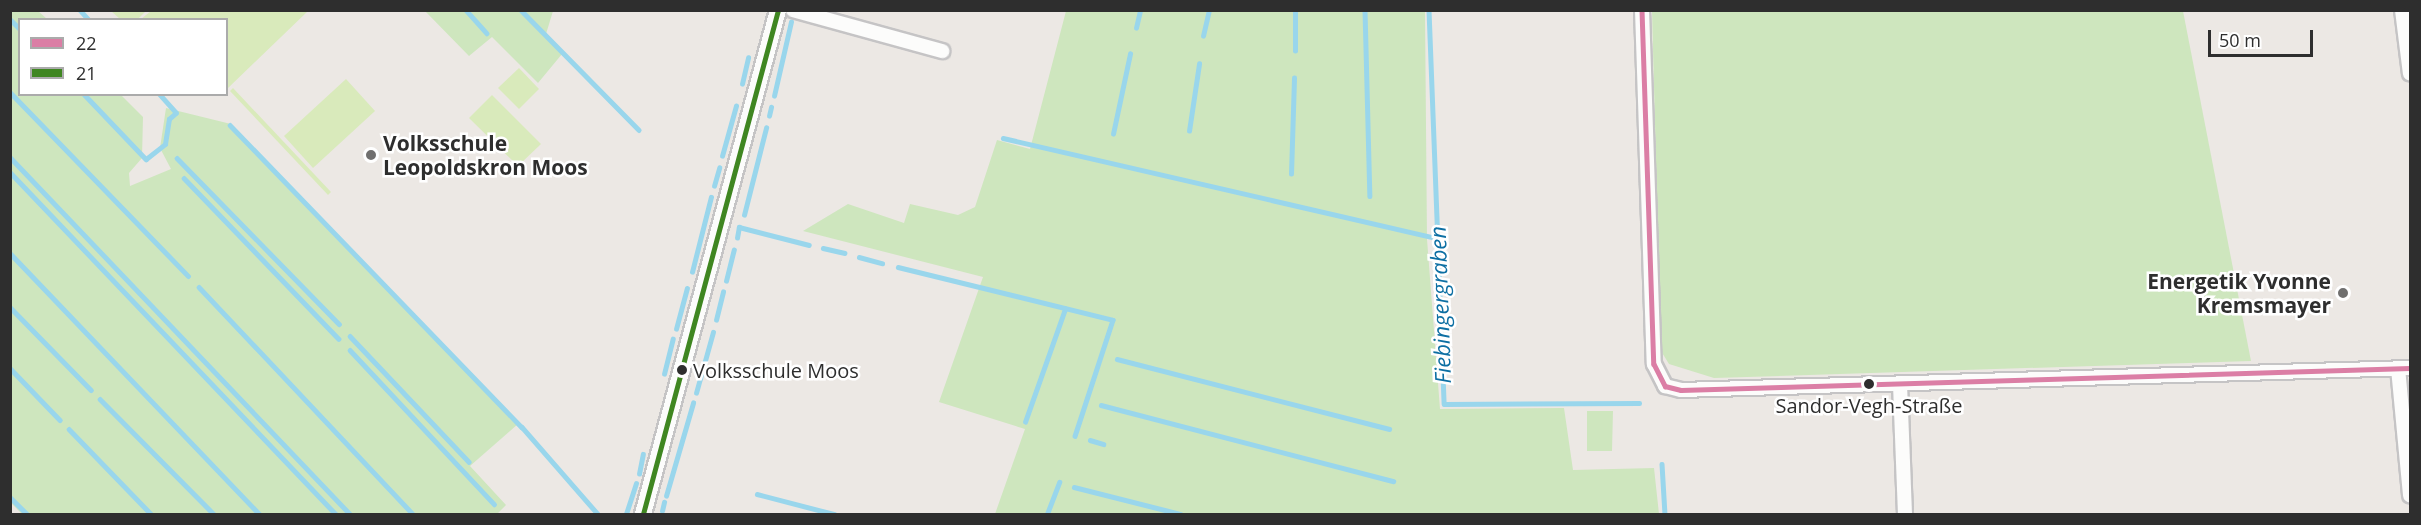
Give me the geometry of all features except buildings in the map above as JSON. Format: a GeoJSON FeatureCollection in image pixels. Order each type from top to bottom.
{"type":"FeatureCollection","features":[{"type":"Feature","properties":{"kind":"street"},"geometry":{"type":"LineString","coordinates":[[643,514],[778,10]]}},
{"type":"Feature","properties":{"kind":"street"},"geometry":{"type":"LineString","coordinates":[[793,10],[942,51]]}},
{"type":"Feature","properties":{"kind":"street"},"geometry":{"type":"LineString","coordinates":[[1642,10],[1654,364],[1665,386],[1681,390],[2404,368],[2410,495]]}},
{"type":"Feature","properties":{"kind":"street"},"geometry":{"type":"LineString","coordinates":[[2402,10],[2410,74]]}},
{"type":"Feature","properties":{"kind":"street"},"geometry":{"type":"LineString","coordinates":[[1900,384],[1905,514]]}},
{"type":"Feature","properties":{"kind":"green space"},"geometry":{"type":"Polygon","coordinates":[[[11,10],[38,11],[46,18],[18,18],[18,96],[122,96],[143,117],[142,158],[129,173],[130,186],[171,169],[160,148],[166,108],[231,124],[518,424],[470,466],[506,505],[497,514],[22,514],[10,502],[11,10]]]}},
{"type":"Feature","properties":{"kind":"green space"},"geometry":{"type":"Polygon","coordinates":[[[151,10],[308,11],[228,88],[228,18],[142,18],[151,10]]]}},
{"type":"Feature","properties":{"kind":"green space"},"geometry":{"type":"Polygon","coordinates":[[[111,11],[146,11],[139,18],[119,18],[111,11]]]}},
{"type":"Feature","properties":{"kind":"green space"},"geometry":{"type":"Polygon","coordinates":[[[425,11],[553,11],[546,34],[562,54],[538,83],[492,37],[469,56],[425,11]]]}},
{"type":"Feature","properties":{"kind":"green space"},"geometry":{"type":"Polygon","coordinates":[[[1066,11],[1425,11],[1427,239],[1440,409],[1564,408],[1573,470],[1654,468],[1659,514],[995,514],[1025,429],[939,402],[983,277],[803,231],[848,204],[904,223],[910,204],[958,215],[975,207],[997,140],[1030,149],[1066,11]]]}},
{"type":"Feature","properties":{"kind":"green space"},"geometry":{"type":"Polygon","coordinates":[[[1652,11],[2183,11],[2251,361],[1714,378],[1669,364],[1661,351],[1652,11]]]}},
{"type":"Feature","properties":{"kind":"green space"},"geometry":{"type":"Polygon","coordinates":[[[519,68],[539,89],[519,109],[498,88],[519,68]]]}},
{"type":"Feature","properties":{"kind":"green space"},"geometry":{"type":"Polygon","coordinates":[[[346,79],[375,111],[313,168],[284,136],[346,79]]]}},
{"type":"Feature","properties":{"kind":"green space"},"geometry":{"type":"Polygon","coordinates":[[[233,88],[331,192],[328,195],[230,91],[233,88]]]}},
{"type":"Feature","properties":{"kind":"green space"},"geometry":{"type":"Polygon","coordinates":[[[492,95],[541,144],[518,166],[469,118],[492,95]]]}},
{"type":"Feature","properties":{"kind":"green space"},"geometry":{"type":"Polygon","coordinates":[[[1587,411],[1613,411],[1612,451],[1587,451],[1587,411]]]}},
{"type":"Feature","properties":{"kind":"waterway"},"geometry":{"type":"LineString","coordinates":[[80,10],[87,18]]}},
{"type":"Feature","properties":{"kind":"waterway"},"geometry":{"type":"LineString","coordinates":[[466,10],[487,33]]}},
{"type":"Feature","properties":{"kind":"waterway"},"geometry":{"type":"LineString","coordinates":[[521,10],[639,130]]}},
{"type":"Feature","properties":{"kind":"waterway"},"geometry":{"type":"LineString","coordinates":[[1136,28],[1140,10]]}},
{"type":"Feature","properties":{"kind":"waterway"},"geometry":{"type":"LineString","coordinates":[[1203,36],[1209,10]]}},
{"type":"Feature","properties":{"kind":"waterway"},"geometry":{"type":"LineString","coordinates":[[1295,10],[1295,51]]}},
{"type":"Feature","properties":{"kind":"waterway"},"geometry":{"type":"LineString","coordinates":[[1365,10],[1370,196]]}},
{"type":"Feature","properties":{"kind":"waterway","name":"Fiebingergraben"},"geometry":{"type":"LineString","coordinates":[[1429,10],[1444,404],[1639,403]]}},
{"type":"Feature","properties":{"kind":"waterway"},"geometry":{"type":"LineString","coordinates":[[10,19],[18,27]]}},
{"type":"Feature","properties":{"kind":"waterway"},"geometry":{"type":"LineString","coordinates":[[774,96],[791,22]]}},
{"type":"Feature","properties":{"kind":"waterway"},"geometry":{"type":"LineString","coordinates":[[1113,134],[1130,54]]}},
{"type":"Feature","properties":{"kind":"waterway"},"geometry":{"type":"LineString","coordinates":[[742,84],[748,58]]}},
{"type":"Feature","properties":{"kind":"waterway"},"geometry":{"type":"LineString","coordinates":[[1189,131],[1199,64]]}},
{"type":"Feature","properties":{"kind":"waterway"},"geometry":{"type":"LineString","coordinates":[[1291,174],[1294,78]]}},
{"type":"Feature","properties":{"kind":"waterway"},"geometry":{"type":"LineString","coordinates":[[10,92],[188,276]]}},
{"type":"Feature","properties":{"kind":"waterway"},"geometry":{"type":"LineString","coordinates":[[86,96],[146,159],[165,144],[169,119],[176,113],[161,96]]}},
{"type":"Feature","properties":{"kind":"waterway"},"geometry":{"type":"LineString","coordinates":[[722,156],[736,106]]}},
{"type":"Feature","properties":{"kind":"waterway"},"geometry":{"type":"LineString","coordinates":[[769,116],[771,107]]}},
{"type":"Feature","properties":{"kind":"waterway"},"geometry":{"type":"LineString","coordinates":[[230,125],[522,427],[598,514]]}},
{"type":"Feature","properties":{"kind":"waterway"},"geometry":{"type":"LineString","coordinates":[[744,215],[766,128]]}},
{"type":"Feature","properties":{"kind":"waterway"},"geometry":{"type":"LineString","coordinates":[[1003,138],[1440,239]]}},
{"type":"Feature","properties":{"kind":"waterway"},"geometry":{"type":"LineString","coordinates":[[10,157],[350,514]]}},
{"type":"Feature","properties":{"kind":"waterway"},"geometry":{"type":"LineString","coordinates":[[177,158],[339,324]]}},
{"type":"Feature","properties":{"kind":"waterway"},"geometry":{"type":"LineString","coordinates":[[714,186],[719,168]]}},
{"type":"Feature","properties":{"kind":"waterway"},"geometry":{"type":"LineString","coordinates":[[10,172],[336,514]]}},
{"type":"Feature","properties":{"kind":"waterway"},"geometry":{"type":"LineString","coordinates":[[184,178],[339,339]]}},
{"type":"Feature","properties":{"kind":"waterway"},"geometry":{"type":"LineString","coordinates":[[692,272],[711,197]]}},
{"type":"Feature","properties":{"kind":"waterway"},"geometry":{"type":"LineString","coordinates":[[737,238],[739,227],[809,245]]}},
{"type":"Feature","properties":{"kind":"waterway"},"geometry":{"type":"LineString","coordinates":[[823,248],[844,253]]}},
{"type":"Feature","properties":{"kind":"waterway"},"geometry":{"type":"LineString","coordinates":[[726,281],[734,250]]}},
{"type":"Feature","properties":{"kind":"waterway"},"geometry":{"type":"LineString","coordinates":[[10,253],[259,514]]}},
{"type":"Feature","properties":{"kind":"waterway"},"geometry":{"type":"LineString","coordinates":[[859,257],[882,263]]}},
{"type":"Feature","properties":{"kind":"waterway"},"geometry":{"type":"LineString","coordinates":[[898,267],[1113,320],[1075,436]]}},
{"type":"Feature","properties":{"kind":"waterway"},"geometry":{"type":"LineString","coordinates":[[199,287],[413,514]]}},
{"type":"Feature","properties":{"kind":"waterway"},"geometry":{"type":"LineString","coordinates":[[676,329],[687,288]]}},
{"type":"Feature","properties":{"kind":"waterway"},"geometry":{"type":"LineString","coordinates":[[716,320],[723,292]]}},
{"type":"Feature","properties":{"kind":"waterway"},"geometry":{"type":"LineString","coordinates":[[10,307],[91,390]]}},
{"type":"Feature","properties":{"kind":"waterway"},"geometry":{"type":"LineString","coordinates":[[1025,422],[1065,309]]}},
{"type":"Feature","properties":{"kind":"waterway"},"geometry":{"type":"LineString","coordinates":[[696,393],[713,332]]}},
{"type":"Feature","properties":{"kind":"waterway"},"geometry":{"type":"LineString","coordinates":[[350,336],[469,462]]}},
{"type":"Feature","properties":{"kind":"waterway"},"geometry":{"type":"LineString","coordinates":[[664,374],[673,339]]}},
{"type":"Feature","properties":{"kind":"waterway"},"geometry":{"type":"LineString","coordinates":[[350,350],[494,504]]}},
{"type":"Feature","properties":{"kind":"waterway"},"geometry":{"type":"LineString","coordinates":[[1117,359],[1389,429]]}},
{"type":"Feature","properties":{"kind":"waterway"},"geometry":{"type":"LineString","coordinates":[[10,368],[60,420]]}},
{"type":"Feature","properties":{"kind":"waterway"},"geometry":{"type":"LineString","coordinates":[[100,399],[214,514]]}},
{"type":"Feature","properties":{"kind":"waterway"},"geometry":{"type":"LineString","coordinates":[[666,496],[693,403]]}},
{"type":"Feature","properties":{"kind":"waterway"},"geometry":{"type":"LineString","coordinates":[[1101,405],[1393,481]]}},
{"type":"Feature","properties":{"kind":"waterway"},"geometry":{"type":"LineString","coordinates":[[69,429],[151,514]]}},
{"type":"Feature","properties":{"kind":"waterway"},"geometry":{"type":"LineString","coordinates":[[1090,440],[1103,444]]}},
{"type":"Feature","properties":{"kind":"waterway"},"geometry":{"type":"LineString","coordinates":[[639,474],[643,454]]}},
{"type":"Feature","properties":{"kind":"waterway","name":"Fiebingergraben"},"geometry":{"type":"LineString","coordinates":[[1662,464],[1665,514]]}},
{"type":"Feature","properties":{"kind":"waterway"},"geometry":{"type":"LineString","coordinates":[[1047,514],[1059,482]]}},
{"type":"Feature","properties":{"kind":"waterway"},"geometry":{"type":"LineString","coordinates":[[626,514],[636,484]]}},
{"type":"Feature","properties":{"kind":"waterway"},"geometry":{"type":"LineString","coordinates":[[1074,487],[1181,514]]}},
{"type":"Feature","properties":{"kind":"waterway"},"geometry":{"type":"LineString","coordinates":[[757,494],[834,514]]}},
{"type":"Feature","properties":{"kind":"waterway"},"geometry":{"type":"LineString","coordinates":[[10,497],[27,514]]}},
{"type":"Feature","properties":{"kind":"waterway"},"geometry":{"type":"LineString","coordinates":[[662,511],[664,502]]}},
{"type":"Feature","properties":{"kind":"transit line","name":"21"},"geometry":{"type":"LineString","coordinates":[[643,514],[778,10]]}},
{"type":"Feature","properties":{"kind":"transit line","name":"22"},"geometry":{"type":"LineString","coordinates":[[1642,10],[1654,364],[1665,386]]}},
{"type":"Feature","properties":{"kind":"transit line","name":"22"},"geometry":{"type":"LineString","coordinates":[[1665,386],[1681,390],[2410,368]]}},
{"type":"Feature","properties":{"kind":"place","name":"Volksschule Leopoldskron Moos"},"geometry":{"type":"Point","coordinates":[371,155]}},
{"type":"Feature","properties":{"kind":"place","name":"Energetik Yvonne Kremsmayer"},"geometry":{"type":"Point","coordinates":[2343,293]}},
{"type":"Feature","properties":{"kind":"place","name":"Volksschule Moos"},"geometry":{"type":"Point","coordinates":[682,370]}},
{"type":"Feature","properties":{"kind":"place","name":"Sandor-Vegh-Straße"},"geometry":{"type":"Point","coordinates":[1869,384]}}]}
